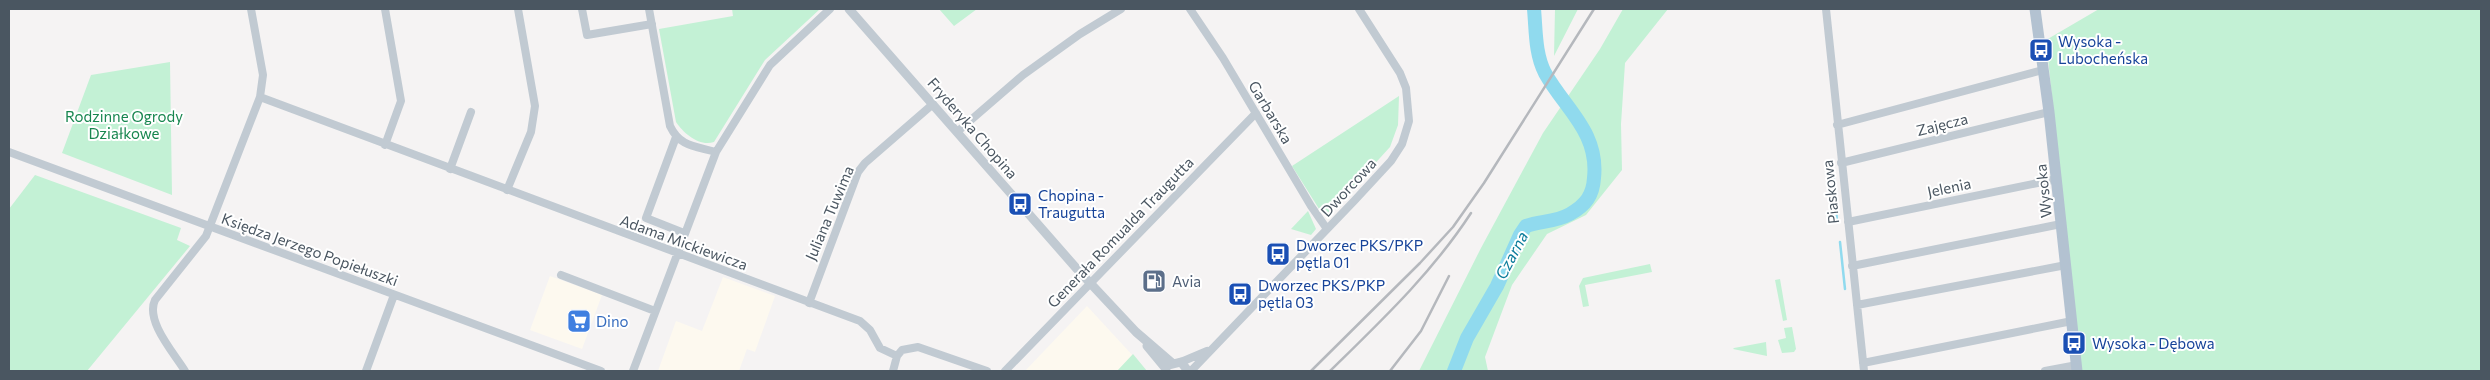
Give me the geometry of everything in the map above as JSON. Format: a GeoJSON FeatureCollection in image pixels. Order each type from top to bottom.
{"type":"FeatureCollection","features":[{"type":"Feature","properties":{"kind":"main road","name":"Wysoka"},"geometry":{"type":"LineString","coordinates":[[2035,9],[2057,179],[2077,368]]}},
{"type":"Feature","properties":{"kind":"street"},"geometry":{"type":"LineString","coordinates":[[185,371],[155,323],[152,307],[155,300],[206,236],[260,97],[262,75],[251,9]]}},
{"type":"Feature","properties":{"kind":"street"},"geometry":{"type":"LineString","coordinates":[[384,9],[401,101],[385,145]]}},
{"type":"Feature","properties":{"kind":"street"},"geometry":{"type":"LineString","coordinates":[[507,190],[534,119],[535,106],[518,9]]}},
{"type":"Feature","properties":{"kind":"street"},"geometry":{"type":"LineString","coordinates":[[582,9],[587,35],[652,24]]}},
{"type":"Feature","properties":{"kind":"street"},"geometry":{"type":"LineString","coordinates":[[649,9],[670,126],[676,137],[687,144],[716,152]]}},
{"type":"Feature","properties":{"kind":"street"},"geometry":{"type":"LineString","coordinates":[[633,371],[716,152],[770,66],[830,9]]}},
{"type":"Feature","properties":{"kind":"street","name":"Fryderyka Chopina"},"geometry":{"type":"LineString","coordinates":[[849,9],[1090,283],[1136,332],[1171,366],[1190,371]]}},
{"type":"Feature","properties":{"kind":"street"},"geometry":{"type":"LineString","coordinates":[[957,132],[1023,75],[1080,34],[1121,9]]}},
{"type":"Feature","properties":{"kind":"street","name":"Garbarska"},"geometry":{"type":"LineString","coordinates":[[1190,9],[1327,229]]}},
{"type":"Feature","properties":{"kind":"street","name":"Dworcowa"},"geometry":{"type":"LineString","coordinates":[[1190,371],[1327,229],[1398,152],[1405,137],[1409,121],[1408,95],[1400,73],[1359,9]]}},
{"type":"Feature","properties":{"kind":"street","name":"Piaskowa"},"geometry":{"type":"LineString","coordinates":[[1826,9],[1864,371]]}},
{"type":"Feature","properties":{"kind":"street"},"geometry":{"type":"LineString","coordinates":[[1837,125],[2043,70]]}},
{"type":"Feature","properties":{"kind":"street","name":"Adama Mickiewicza"},"geometry":{"type":"LineString","coordinates":[[260,97],[860,321],[870,330],[880,348],[897,356]]}},
{"type":"Feature","properties":{"kind":"street","name":"Juliana Tuwima"},"geometry":{"type":"LineString","coordinates":[[809,303],[858,172],[933,104]]}},
{"type":"Feature","properties":{"kind":"street"},"geometry":{"type":"LineString","coordinates":[[450,169],[471,112]]}},
{"type":"Feature","properties":{"kind":"street","name":"Zajęcza"},"geometry":{"type":"LineString","coordinates":[[1841,163],[2049,112]]}},
{"type":"Feature","properties":{"kind":"street","name":"Generała Romualda Traugutta"},"geometry":{"type":"LineString","coordinates":[[1005,371],[1256,113]]}},
{"type":"Feature","properties":{"kind":"street"},"geometry":{"type":"LineString","coordinates":[[676,137],[646,218],[684,233]]}},
{"type":"Feature","properties":{"kind":"street","name":"Księdza Jerzego Popiełuszki"},"geometry":{"type":"LineString","coordinates":[[9,152],[601,371]]}},
{"type":"Feature","properties":{"kind":"street","name":"Jelenia"},"geometry":{"type":"LineString","coordinates":[[1848,222],[2057,179]]}},
{"type":"Feature","properties":{"kind":"street"},"geometry":{"type":"LineString","coordinates":[[1852,266],[2061,224]]}},
{"type":"Feature","properties":{"kind":"street"},"geometry":{"type":"LineString","coordinates":[[1857,305],[2066,265]]}},
{"type":"Feature","properties":{"kind":"street"},"geometry":{"type":"LineString","coordinates":[[561,275],[655,310]]}},
{"type":"Feature","properties":{"kind":"street"},"geometry":{"type":"LineString","coordinates":[[366,371],[394,295]]}},
{"type":"Feature","properties":{"kind":"street"},"geometry":{"type":"LineString","coordinates":[[1863,362],[2072,321]]}},
{"type":"Feature","properties":{"kind":"street"},"geometry":{"type":"LineString","coordinates":[[893,371],[897,356],[902,350],[918,348],[988,371]]}},
{"type":"Feature","properties":{"kind":"street","name":"Dworcowa"},"geometry":{"type":"LineString","coordinates":[[1171,366],[1213,348]]}},
{"type":"Feature","properties":{"kind":"street"},"geometry":{"type":"LineString","coordinates":[[2045,371],[2077,368]]}},
{"type":"Feature","properties":{"kind":"shaded area"},"geometry":{"type":"Polygon","coordinates":[[[550,276],[602,295],[582,349],[530,330],[550,276]]]}},
{"type":"Feature","properties":{"kind":"shaded area"},"geometry":{"type":"Polygon","coordinates":[[[723,277],[775,296],[755,352],[747,349],[739,371],[658,371],[676,321],[702,331],[723,277]]]}},
{"type":"Feature","properties":{"kind":"shaded area"},"geometry":{"type":"Polygon","coordinates":[[[1087,306],[1147,371],[1025,371],[1087,306]]]}},
{"type":"Feature","properties":{"kind":"green space"},"geometry":{"type":"Polygon","coordinates":[[[732,9],[820,9],[765,60],[714,142],[703,143],[688,135],[676,122],[659,29],[733,16],[732,9]]]}},
{"type":"Feature","properties":{"kind":"green space"},"geometry":{"type":"Polygon","coordinates":[[[939,9],[977,9],[954,26],[939,9]]]}},
{"type":"Feature","properties":{"kind":"green space"},"geometry":{"type":"Polygon","coordinates":[[[1555,9],[1578,9],[1554,56],[1555,9]]]}},
{"type":"Feature","properties":{"kind":"green space"},"geometry":{"type":"Polygon","coordinates":[[[1623,9],[1668,9],[1625,63],[1621,124],[1622,170],[1586,215],[1547,234],[1512,285],[1485,357],[1488,371],[1419,371],[1481,248],[1543,133],[1600,49],[1623,9]]]}},
{"type":"Feature","properties":{"kind":"green space"},"geometry":{"type":"Polygon","coordinates":[[[2099,9],[2481,9],[2481,371],[2081,371],[2046,40],[2099,9]]]}},
{"type":"Feature","properties":{"kind":"green space","name":"Rodzinne Ogrody Działkowe"},"geometry":{"type":"Polygon","coordinates":[[[170,62],[172,195],[62,153],[91,75],[170,62]]]}},
{"type":"Feature","properties":{"kind":"green space"},"geometry":{"type":"Polygon","coordinates":[[[1399,96],[1398,125],[1390,147],[1328,215],[1321,212],[1292,166],[1399,96]]]}},
{"type":"Feature","properties":{"kind":"green space"},"geometry":{"type":"Polygon","coordinates":[[[35,175],[181,228],[177,240],[190,246],[87,371],[9,371],[9,209],[35,175]]]}},
{"type":"Feature","properties":{"kind":"green space"},"geometry":{"type":"Polygon","coordinates":[[[1308,211],[1316,229],[1311,235],[1291,229],[1308,211]]]}},
{"type":"Feature","properties":{"kind":"green space"},"geometry":{"type":"Polygon","coordinates":[[[1650,264],[1652,272],[1585,285],[1589,306],[1583,307],[1579,286],[1583,278],[1650,264]]]}},
{"type":"Feature","properties":{"kind":"green space"},"geometry":{"type":"Polygon","coordinates":[[[1780,279],[1787,320],[1783,321],[1775,280],[1780,279]]]}},
{"type":"Feature","properties":{"kind":"green space"},"geometry":{"type":"Polygon","coordinates":[[[1792,327],[1796,349],[1794,352],[1782,353],[1778,340],[1786,338],[1784,328],[1792,327]]]}},
{"type":"Feature","properties":{"kind":"green space"},"geometry":{"type":"Polygon","coordinates":[[[1766,342],[1767,356],[1733,349],[1734,348],[1766,342]]]}},
{"type":"Feature","properties":{"kind":"green space"},"geometry":{"type":"Polygon","coordinates":[[[1133,354],[1147,371],[1117,371],[1133,354]]]}},
{"type":"Feature","properties":{"kind":"waterway","name":"Czarna"},"geometry":{"type":"LineString","coordinates":[[1454,371],[1467,338],[1497,286],[1526,226],[1565,217],[1576,211],[1588,199],[1592,190],[1594,162],[1591,147],[1579,122],[1553,86],[1542,66],[1536,42],[1534,9]]}},
{"type":"Feature","properties":{"kind":"waterway"},"geometry":{"type":"LineString","coordinates":[[1833,172],[1837,221]]}},
{"type":"Feature","properties":{"kind":"waterway"},"geometry":{"type":"LineString","coordinates":[[1840,242],[1845,289]]}},
{"type":"Feature","properties":{"kind":"railway"},"geometry":{"type":"LineString","coordinates":[[1311,371],[1420,263],[1453,227],[1484,183],[1594,9]]}},
{"type":"Feature","properties":{"kind":"railway"},"geometry":{"type":"LineString","coordinates":[[1330,371],[1387,315],[1423,276],[1471,213]]}},
{"type":"Feature","properties":{"kind":"railway"},"geometry":{"type":"LineString","coordinates":[[1390,371],[1421,331],[1449,276]]}},
{"type":"Feature","properties":{"kind":"place","name":"Wysoka - Lubocheńska"},"geometry":{"type":"Point","coordinates":[2041,50]}},
{"type":"Feature","properties":{"kind":"place","name":"Chopina - Traugutta"},"geometry":{"type":"Point","coordinates":[1020,204]}},
{"type":"Feature","properties":{"kind":"place","name":"Dworzec PKS/PKP pętla 01"},"geometry":{"type":"Point","coordinates":[1278,254]}},
{"type":"Feature","properties":{"kind":"place","name":"Avia"},"geometry":{"type":"Point","coordinates":[1154,281]}},
{"type":"Feature","properties":{"kind":"place","name":"Dworzec PKS/PKP pętla 03"},"geometry":{"type":"Point","coordinates":[1240,294]}},
{"type":"Feature","properties":{"kind":"place","name":"Dino"},"geometry":{"type":"Point","coordinates":[579,321]}},
{"type":"Feature","properties":{"kind":"place","name":"Wysoka - Dębowa"},"geometry":{"type":"Point","coordinates":[2074,343]}}]}
